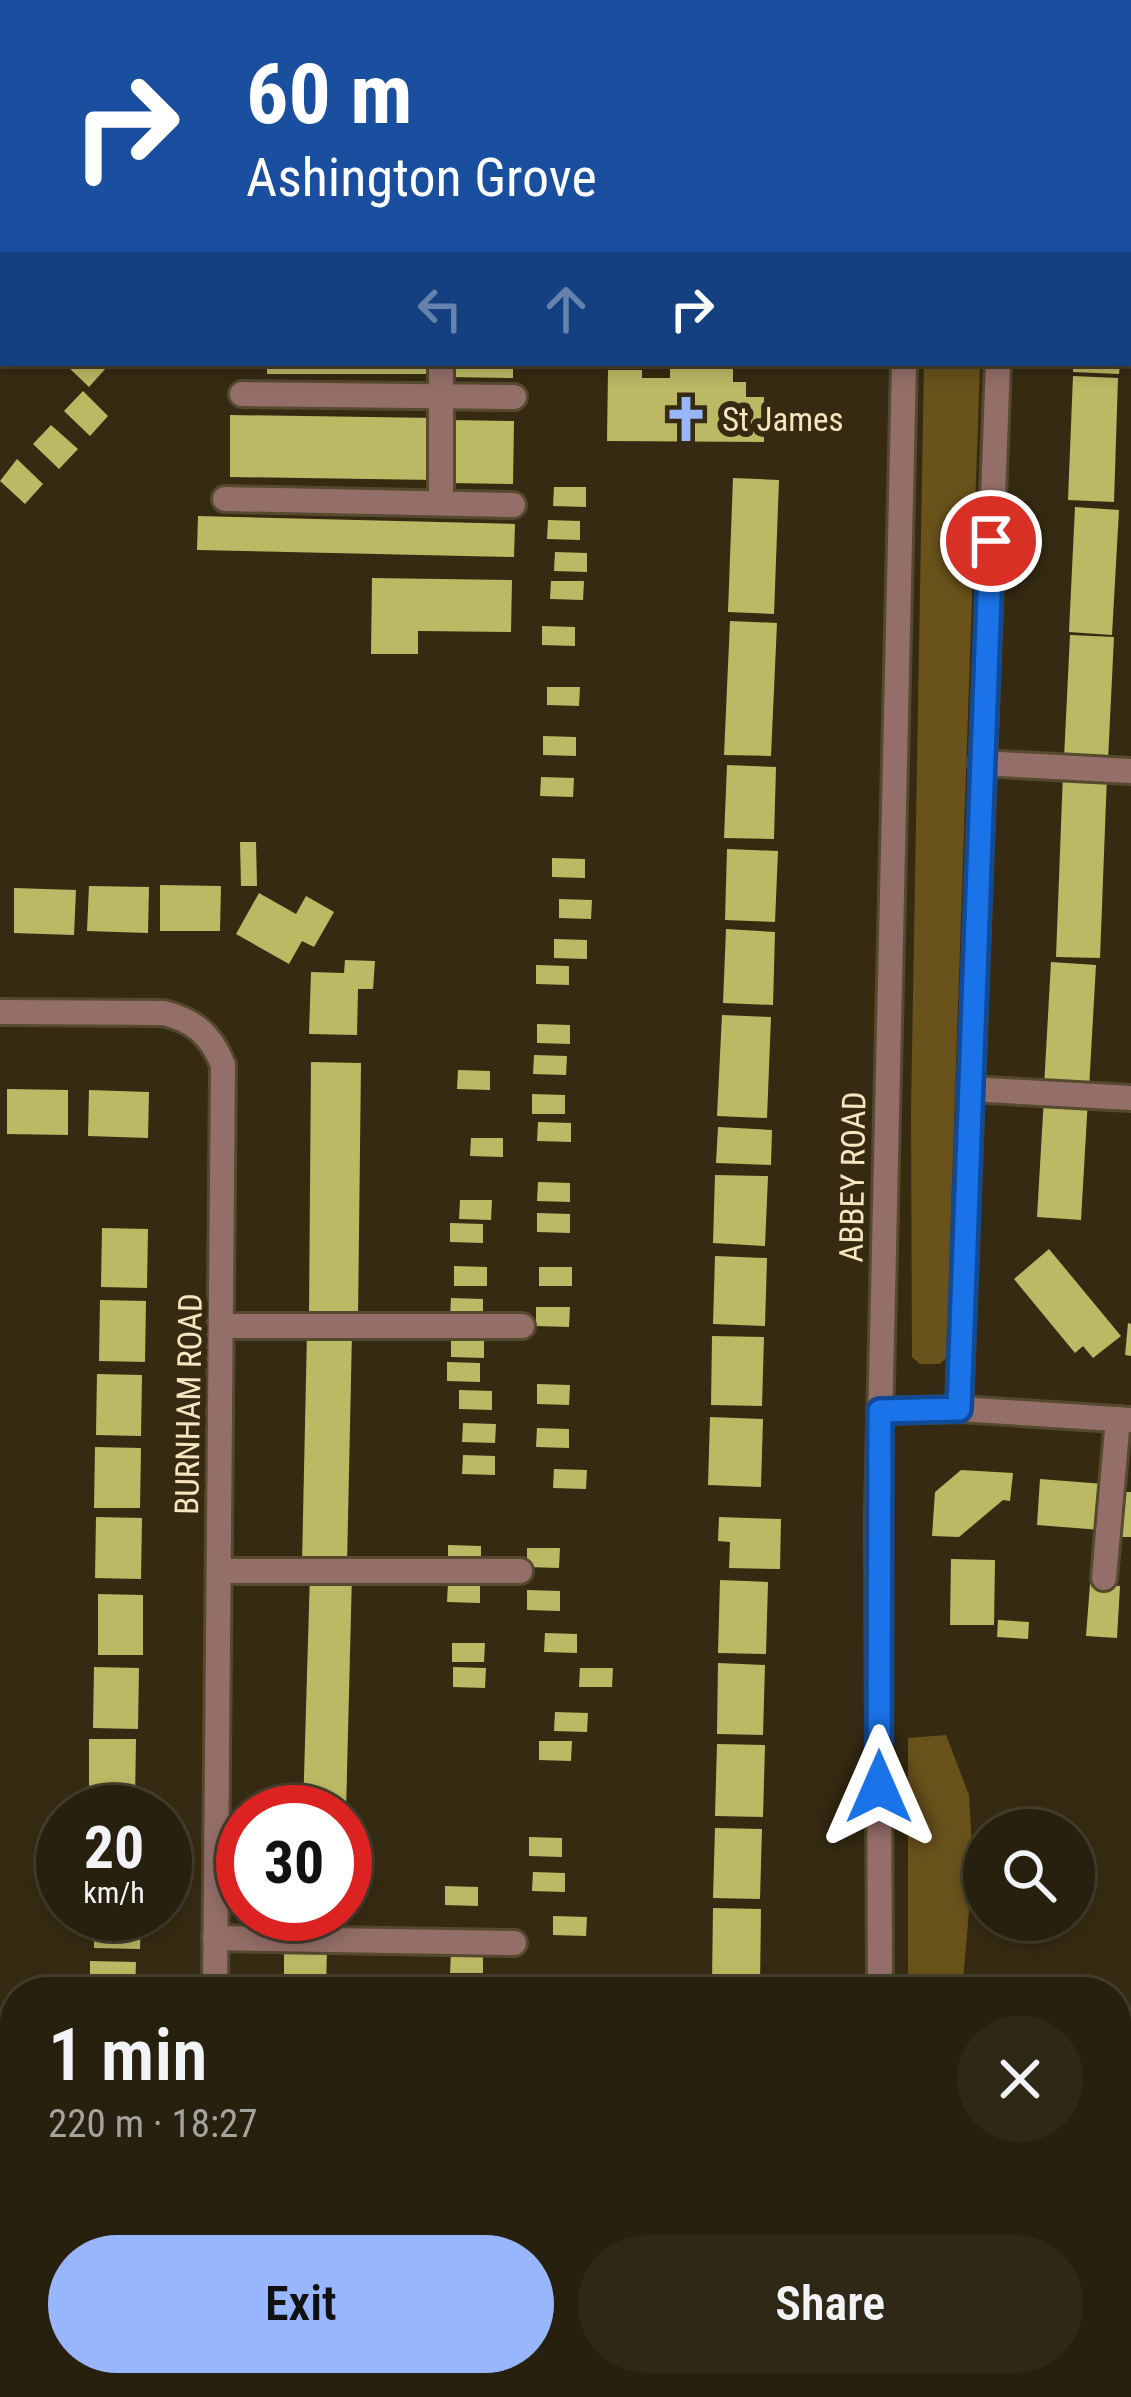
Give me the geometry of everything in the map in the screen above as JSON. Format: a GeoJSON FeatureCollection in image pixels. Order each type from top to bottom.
{"type":"FeatureCollection","features":[{"type":"Feature","properties":{"kind":"street"},"geometry":{"type":"LineString","coordinates":[[441,366],[441,503]]}},
{"type":"Feature","properties":{"kind":"street","name":"ABBEY ROAD"},"geometry":{"type":"LineString","coordinates":[[880,1977],[880,1411],[904,366]]}},
{"type":"Feature","properties":{"kind":"street"},"geometry":{"type":"LineString","coordinates":[[959,1409],[998,366]]}},
{"type":"Feature","properties":{"kind":"street"},"geometry":{"type":"LineString","coordinates":[[242,394],[514,397]]}},
{"type":"Feature","properties":{"kind":"street"},"geometry":{"type":"LineString","coordinates":[[225,499],[513,505]]}},
{"type":"Feature","properties":{"kind":"street"},"geometry":{"type":"LineString","coordinates":[[981,764],[1131,771]]}},
{"type":"Feature","properties":{"kind":"street","name":"BURNHAM ROAD"},"geometry":{"type":"LineString","coordinates":[[0,1012],[164,1013],[186,1018],[214,1043],[225,1084],[214,1977]]}},
{"type":"Feature","properties":{"kind":"street"},"geometry":{"type":"LineString","coordinates":[[969,1089],[1131,1098]]}},
{"type":"Feature","properties":{"kind":"street"},"geometry":{"type":"LineString","coordinates":[[223,1327],[522,1326]]}},
{"type":"Feature","properties":{"kind":"street"},"geometry":{"type":"LineString","coordinates":[[880,1411],[959,1409],[1125,1420],[1105,1578]]}},
{"type":"Feature","properties":{"kind":"street"},"geometry":{"type":"LineString","coordinates":[[219,1571],[520,1571]]}},
{"type":"Feature","properties":{"kind":"street"},"geometry":{"type":"LineString","coordinates":[[215,1938],[514,1943]]}},
{"type":"Feature","properties":{"kind":"shaded area"},"geometry":{"type":"Polygon","coordinates":[[[924,366],[980,366],[946,1358],[940,1364],[920,1364],[912,1357],[911,1110],[924,366]]]}},
{"type":"Feature","properties":{"kind":"shaded area"},"geometry":{"type":"Polygon","coordinates":[[[946,1735],[969,1795],[970,1809],[963,1809],[963,1977],[908,1977],[908,1738],[946,1735]]]}},
{"type":"Feature","properties":{"kind":"building"},"geometry":{"type":"Polygon","coordinates":[[[67,366],[106,366],[89,387],[67,366]]]}},
{"type":"Feature","properties":{"kind":"building"},"geometry":{"type":"Polygon","coordinates":[[[267,366],[436,366],[436,374],[267,374],[267,366]]]}},
{"type":"Feature","properties":{"kind":"building"},"geometry":{"type":"Polygon","coordinates":[[[449,366],[513,366],[513,378],[449,377],[449,366]]]}},
{"type":"Feature","properties":{"kind":"building","name":"St James"},"geometry":{"type":"Polygon","coordinates":[[[670,366],[733,366],[733,382],[746,382],[746,397],[764,397],[764,442],[607,441],[608,370],[642,370],[642,378],[670,378],[670,366]]]}},
{"type":"Feature","properties":{"kind":"building"},"geometry":{"type":"Polygon","coordinates":[[[1073,366],[1120,366],[1119,374],[1073,372],[1073,366]]]}},
{"type":"Feature","properties":{"kind":"building"},"geometry":{"type":"Polygon","coordinates":[[[1073,376],[1118,378],[1114,502],[1068,500],[1073,376]]]}},
{"type":"Feature","properties":{"kind":"building"},"geometry":{"type":"Polygon","coordinates":[[[83,391],[108,416],[90,436],[64,411],[83,391]]]}},
{"type":"Feature","properties":{"kind":"building"},"geometry":{"type":"Polygon","coordinates":[[[230,415],[435,418],[435,480],[230,477],[230,415]]]}},
{"type":"Feature","properties":{"kind":"building"},"geometry":{"type":"Polygon","coordinates":[[[450,420],[514,421],[513,484],[449,483],[450,420]]]}},
{"type":"Feature","properties":{"kind":"building"},"geometry":{"type":"Polygon","coordinates":[[[51,425],[78,449],[59,469],[33,444],[51,425]]]}},
{"type":"Feature","properties":{"kind":"building"},"geometry":{"type":"Polygon","coordinates":[[[17,459],[43,484],[25,504],[0,481],[17,459]]]}},
{"type":"Feature","properties":{"kind":"building"},"geometry":{"type":"Polygon","coordinates":[[[733,478],[779,480],[774,614],[728,612],[733,478]]]}},
{"type":"Feature","properties":{"kind":"building"},"geometry":{"type":"Polygon","coordinates":[[[554,487],[586,487],[586,507],[553,506],[554,487]]]}},
{"type":"Feature","properties":{"kind":"building"},"geometry":{"type":"Polygon","coordinates":[[[1075,507],[1119,510],[1112,635],[1069,632],[1075,507]]]}},
{"type":"Feature","properties":{"kind":"building"},"geometry":{"type":"Polygon","coordinates":[[[198,516],[515,524],[514,557],[197,550],[198,516]]]}},
{"type":"Feature","properties":{"kind":"building"},"geometry":{"type":"Polygon","coordinates":[[[548,520],[580,521],[580,540],[547,539],[548,520]]]}},
{"type":"Feature","properties":{"kind":"building"},"geometry":{"type":"Polygon","coordinates":[[[555,552],[587,553],[587,572],[554,571],[555,552]]]}},
{"type":"Feature","properties":{"kind":"building"},"geometry":{"type":"Polygon","coordinates":[[[372,578],[512,580],[511,632],[418,631],[418,654],[371,654],[372,578]]]}},
{"type":"Feature","properties":{"kind":"building"},"geometry":{"type":"Polygon","coordinates":[[[551,581],[584,581],[583,600],[550,599],[551,581]]]}},
{"type":"Feature","properties":{"kind":"building"},"geometry":{"type":"Polygon","coordinates":[[[730,621],[777,623],[771,756],[724,755],[730,621]]]}},
{"type":"Feature","properties":{"kind":"building"},"geometry":{"type":"Polygon","coordinates":[[[542,626],[575,627],[575,646],[542,645],[542,626]]]}},
{"type":"Feature","properties":{"kind":"building"},"geometry":{"type":"Polygon","coordinates":[[[1070,635],[1114,637],[1108,760],[1064,758],[1070,635]]]}},
{"type":"Feature","properties":{"kind":"building"},"geometry":{"type":"Polygon","coordinates":[[[547,687],[580,687],[579,706],[547,705],[547,687]]]}},
{"type":"Feature","properties":{"kind":"building"},"geometry":{"type":"Polygon","coordinates":[[[543,736],[576,737],[576,756],[543,755],[543,736]]]}},
{"type":"Feature","properties":{"kind":"building"},"geometry":{"type":"Polygon","coordinates":[[[727,765],[776,767],[774,839],[724,838],[727,765]]]}},
{"type":"Feature","properties":{"kind":"building"},"geometry":{"type":"Polygon","coordinates":[[[1063,773],[1107,775],[1100,958],[1056,957],[1063,773]]]}},
{"type":"Feature","properties":{"kind":"building"},"geometry":{"type":"Polygon","coordinates":[[[541,777],[574,778],[573,797],[540,796],[541,777]]]}},
{"type":"Feature","properties":{"kind":"building"},"geometry":{"type":"Polygon","coordinates":[[[240,842],[256,842],[257,886],[241,886],[240,842]]]}},
{"type":"Feature","properties":{"kind":"building"},"geometry":{"type":"Polygon","coordinates":[[[727,849],[778,851],[775,922],[725,920],[727,849]]]}},
{"type":"Feature","properties":{"kind":"building"},"geometry":{"type":"Polygon","coordinates":[[[552,858],[585,859],[585,878],[552,877],[552,858]]]}},
{"type":"Feature","properties":{"kind":"building"},"geometry":{"type":"Polygon","coordinates":[[[160,885],[221,886],[220,931],[160,931],[160,885]]]}},
{"type":"Feature","properties":{"kind":"building"},"geometry":{"type":"Polygon","coordinates":[[[89,886],[149,887],[148,933],[87,931],[89,886]]]}},
{"type":"Feature","properties":{"kind":"building"},"geometry":{"type":"Polygon","coordinates":[[[14,888],[76,890],[74,935],[14,933],[14,888]]]}},
{"type":"Feature","properties":{"kind":"building"},"geometry":{"type":"Polygon","coordinates":[[[259,893],[296,914],[306,896],[334,912],[314,947],[302,941],[289,964],[236,934],[259,893]]]}},
{"type":"Feature","properties":{"kind":"building"},"geometry":{"type":"Polygon","coordinates":[[[559,899],[592,900],[591,919],[559,918],[559,899]]]}},
{"type":"Feature","properties":{"kind":"building"},"geometry":{"type":"Polygon","coordinates":[[[726,929],[775,932],[773,1005],[723,1003],[726,929]]]}},
{"type":"Feature","properties":{"kind":"building"},"geometry":{"type":"Polygon","coordinates":[[[554,939],[587,940],[587,959],[554,958],[554,939]]]}},
{"type":"Feature","properties":{"kind":"building"},"geometry":{"type":"Polygon","coordinates":[[[345,960],[375,961],[373,989],[358,989],[357,1035],[309,1034],[311,972],[344,973],[345,960]]]}},
{"type":"Feature","properties":{"kind":"building"},"geometry":{"type":"Polygon","coordinates":[[[1051,962],[1096,965],[1089,1089],[1044,1087],[1051,962]]]}},
{"type":"Feature","properties":{"kind":"building"},"geometry":{"type":"Polygon","coordinates":[[[536,965],[569,966],[569,985],[536,984],[536,965]]]}},
{"type":"Feature","properties":{"kind":"building"},"geometry":{"type":"Polygon","coordinates":[[[722,1015],[771,1017],[767,1118],[717,1116],[722,1015]]]}},
{"type":"Feature","properties":{"kind":"building"},"geometry":{"type":"Polygon","coordinates":[[[537,1024],[570,1025],[570,1044],[537,1043],[537,1024]]]}},
{"type":"Feature","properties":{"kind":"building"},"geometry":{"type":"Polygon","coordinates":[[[534,1055],[567,1056],[566,1075],[533,1074],[534,1055]]]}},
{"type":"Feature","properties":{"kind":"building"},"geometry":{"type":"Polygon","coordinates":[[[311,1062],[361,1063],[358,1318],[309,1317],[311,1062]]]}},
{"type":"Feature","properties":{"kind":"building"},"geometry":{"type":"Polygon","coordinates":[[[458,1070],[490,1071],[490,1090],[457,1089],[458,1070]]]}},
{"type":"Feature","properties":{"kind":"building"},"geometry":{"type":"Polygon","coordinates":[[[7,1089],[68,1090],[68,1135],[7,1134],[7,1089]]]}},
{"type":"Feature","properties":{"kind":"building"},"geometry":{"type":"Polygon","coordinates":[[[89,1090],[149,1092],[148,1138],[88,1136],[89,1090]]]}},
{"type":"Feature","properties":{"kind":"building"},"geometry":{"type":"Polygon","coordinates":[[[532,1094],[565,1095],[565,1114],[532,1114],[532,1094]]]}},
{"type":"Feature","properties":{"kind":"building"},"geometry":{"type":"Polygon","coordinates":[[[1044,1097],[1088,1099],[1081,1220],[1037,1217],[1044,1097]]]}},
{"type":"Feature","properties":{"kind":"building"},"geometry":{"type":"Polygon","coordinates":[[[538,1122],[571,1123],[571,1142],[537,1141],[538,1122]]]}},
{"type":"Feature","properties":{"kind":"building"},"geometry":{"type":"Polygon","coordinates":[[[718,1127],[772,1130],[771,1165],[716,1163],[718,1127]]]}},
{"type":"Feature","properties":{"kind":"building"},"geometry":{"type":"Polygon","coordinates":[[[471,1138],[503,1138],[503,1157],[470,1156],[471,1138]]]}},
{"type":"Feature","properties":{"kind":"building"},"geometry":{"type":"Polygon","coordinates":[[[715,1175],[768,1176],[765,1246],[713,1243],[715,1175]]]}},
{"type":"Feature","properties":{"kind":"building"},"geometry":{"type":"Polygon","coordinates":[[[538,1182],[570,1183],[570,1202],[537,1201],[538,1182]]]}},
{"type":"Feature","properties":{"kind":"building"},"geometry":{"type":"Polygon","coordinates":[[[460,1200],[492,1200],[491,1220],[459,1219],[460,1200]]]}},
{"type":"Feature","properties":{"kind":"building"},"geometry":{"type":"Polygon","coordinates":[[[537,1213],[570,1214],[570,1233],[537,1232],[537,1213]]]}},
{"type":"Feature","properties":{"kind":"building"},"geometry":{"type":"Polygon","coordinates":[[[450,1223],[483,1224],[483,1243],[450,1242],[450,1223]]]}},
{"type":"Feature","properties":{"kind":"building"},"geometry":{"type":"Polygon","coordinates":[[[102,1228],[148,1229],[147,1288],[101,1287],[102,1228]]]}},
{"type":"Feature","properties":{"kind":"building"},"geometry":{"type":"Polygon","coordinates":[[[1049,1249],[1121,1336],[1093,1358],[1083,1346],[1075,1353],[1014,1279],[1049,1249]]]}},
{"type":"Feature","properties":{"kind":"building"},"geometry":{"type":"Polygon","coordinates":[[[715,1256],[767,1258],[765,1326],[713,1324],[715,1256]]]}},
{"type":"Feature","properties":{"kind":"building"},"geometry":{"type":"Polygon","coordinates":[[[454,1266],[487,1267],[487,1286],[454,1286],[454,1266]]]}},
{"type":"Feature","properties":{"kind":"building"},"geometry":{"type":"Polygon","coordinates":[[[539,1267],[572,1267],[572,1286],[539,1286],[539,1267]]]}},
{"type":"Feature","properties":{"kind":"building"},"geometry":{"type":"Polygon","coordinates":[[[451,1298],[483,1299],[483,1317],[450,1317],[451,1298]]]}},
{"type":"Feature","properties":{"kind":"building"},"geometry":{"type":"Polygon","coordinates":[[[100,1300],[146,1301],[145,1362],[99,1361],[100,1300]]]}},
{"type":"Feature","properties":{"kind":"building"},"geometry":{"type":"Polygon","coordinates":[[[536,1307],[570,1307],[569,1327],[536,1326],[536,1307]]]}},
{"type":"Feature","properties":{"kind":"building"},"geometry":{"type":"Polygon","coordinates":[[[1131,1324],[1131,1356],[1125,1355],[1131,1324]]]}},
{"type":"Feature","properties":{"kind":"building"},"geometry":{"type":"Polygon","coordinates":[[[307,1332],[352,1333],[347,1565],[302,1564],[307,1332]]]}},
{"type":"Feature","properties":{"kind":"building"},"geometry":{"type":"Polygon","coordinates":[[[712,1336],[764,1337],[762,1406],[711,1405],[712,1336]]]}},
{"type":"Feature","properties":{"kind":"building"},"geometry":{"type":"Polygon","coordinates":[[[451,1338],[484,1339],[484,1358],[451,1357],[451,1338]]]}},
{"type":"Feature","properties":{"kind":"building"},"geometry":{"type":"Polygon","coordinates":[[[447,1362],[480,1363],[480,1382],[447,1381],[447,1362]]]}},
{"type":"Feature","properties":{"kind":"building"},"geometry":{"type":"Polygon","coordinates":[[[97,1374],[142,1375],[141,1436],[96,1435],[97,1374]]]}},
{"type":"Feature","properties":{"kind":"building"},"geometry":{"type":"Polygon","coordinates":[[[537,1384],[570,1385],[569,1405],[537,1404],[537,1384]]]}},
{"type":"Feature","properties":{"kind":"building"},"geometry":{"type":"Polygon","coordinates":[[[459,1390],[492,1391],[492,1410],[459,1409],[459,1390]]]}},
{"type":"Feature","properties":{"kind":"building"},"geometry":{"type":"Polygon","coordinates":[[[710,1417],[763,1419],[761,1487],[708,1485],[710,1417]]]}},
{"type":"Feature","properties":{"kind":"building"},"geometry":{"type":"Polygon","coordinates":[[[463,1423],[496,1424],[495,1443],[462,1442],[463,1423]]]}},
{"type":"Feature","properties":{"kind":"building"},"geometry":{"type":"Polygon","coordinates":[[[537,1428],[569,1429],[569,1448],[536,1447],[537,1428]]]}},
{"type":"Feature","properties":{"kind":"building"},"geometry":{"type":"Polygon","coordinates":[[[95,1447],[141,1448],[140,1508],[94,1508],[95,1447]]]}},
{"type":"Feature","properties":{"kind":"building"},"geometry":{"type":"Polygon","coordinates":[[[463,1455],[495,1456],[495,1475],[462,1474],[463,1455]]]}},
{"type":"Feature","properties":{"kind":"building"},"geometry":{"type":"Polygon","coordinates":[[[554,1469],[587,1470],[586,1489],[553,1488],[554,1469]]]}},
{"type":"Feature","properties":{"kind":"building"},"geometry":{"type":"Polygon","coordinates":[[[961,1470],[1013,1473],[1010,1501],[1003,1500],[959,1537],[932,1536],[935,1492],[961,1470]]]}},
{"type":"Feature","properties":{"kind":"building"},"geometry":{"type":"Polygon","coordinates":[[[1040,1479],[1104,1484],[1101,1530],[1037,1525],[1040,1479]]]}},
{"type":"Feature","properties":{"kind":"building"},"geometry":{"type":"Polygon","coordinates":[[[1120,1492],[1131,1492],[1131,1537],[1118,1537],[1120,1492]]]}},
{"type":"Feature","properties":{"kind":"building"},"geometry":{"type":"Polygon","coordinates":[[[96,1517],[142,1518],[141,1579],[95,1578],[96,1517]]]}},
{"type":"Feature","properties":{"kind":"building"},"geometry":{"type":"Polygon","coordinates":[[[719,1517],[781,1519],[780,1569],[729,1568],[730,1542],[718,1541],[719,1517]]]}},
{"type":"Feature","properties":{"kind":"building"},"geometry":{"type":"Polygon","coordinates":[[[448,1545],[481,1546],[481,1565],[448,1564],[448,1545]]]}},
{"type":"Feature","properties":{"kind":"building"},"geometry":{"type":"Polygon","coordinates":[[[527,1548],[560,1548],[559,1568],[527,1567],[527,1548]]]}},
{"type":"Feature","properties":{"kind":"building"},"geometry":{"type":"Polygon","coordinates":[[[951,1559],[995,1560],[994,1625],[950,1625],[951,1559]]]}},
{"type":"Feature","properties":{"kind":"building"},"geometry":{"type":"Polygon","coordinates":[[[310,1573],[352,1574],[347,1785],[304,1785],[310,1573]]]}},
{"type":"Feature","properties":{"kind":"building"},"geometry":{"type":"Polygon","coordinates":[[[720,1580],[768,1582],[766,1654],[718,1653],[720,1580]]]}},
{"type":"Feature","properties":{"kind":"building"},"geometry":{"type":"Polygon","coordinates":[[[448,1584],[480,1584],[480,1603],[447,1602],[448,1584]]]}},
{"type":"Feature","properties":{"kind":"building"},"geometry":{"type":"Polygon","coordinates":[[[1090,1584],[1120,1586],[1117,1638],[1086,1636],[1090,1584]]]}},
{"type":"Feature","properties":{"kind":"building"},"geometry":{"type":"Polygon","coordinates":[[[527,1590],[560,1591],[560,1611],[527,1610],[527,1590]]]}},
{"type":"Feature","properties":{"kind":"building"},"geometry":{"type":"Polygon","coordinates":[[[98,1594],[143,1595],[143,1655],[98,1655],[98,1594]]]}},
{"type":"Feature","properties":{"kind":"building"},"geometry":{"type":"Polygon","coordinates":[[[998,1620],[1029,1622],[1028,1639],[997,1637],[998,1620]]]}},
{"type":"Feature","properties":{"kind":"building"},"geometry":{"type":"Polygon","coordinates":[[[545,1633],[577,1634],[577,1653],[544,1652],[545,1633]]]}},
{"type":"Feature","properties":{"kind":"building"},"geometry":{"type":"Polygon","coordinates":[[[452,1643],[485,1643],[484,1662],[452,1662],[452,1643]]]}},
{"type":"Feature","properties":{"kind":"building"},"geometry":{"type":"Polygon","coordinates":[[[718,1663],[765,1665],[763,1735],[717,1734],[718,1663]]]}},
{"type":"Feature","properties":{"kind":"building"},"geometry":{"type":"Polygon","coordinates":[[[94,1667],[139,1668],[138,1729],[93,1728],[94,1667]]]}},
{"type":"Feature","properties":{"kind":"building"},"geometry":{"type":"Polygon","coordinates":[[[453,1667],[486,1668],[485,1688],[453,1687],[453,1667]]]}},
{"type":"Feature","properties":{"kind":"building"},"geometry":{"type":"Polygon","coordinates":[[[580,1668],[613,1668],[612,1687],[579,1687],[580,1668]]]}},
{"type":"Feature","properties":{"kind":"building"},"geometry":{"type":"Polygon","coordinates":[[[555,1712],[588,1713],[587,1732],[554,1731],[555,1712]]]}},
{"type":"Feature","properties":{"kind":"building"},"geometry":{"type":"Polygon","coordinates":[[[89,1739],[136,1739],[135,1785],[89,1785],[89,1739]]]}},
{"type":"Feature","properties":{"kind":"building"},"geometry":{"type":"Polygon","coordinates":[[[539,1741],[572,1741],[571,1761],[539,1760],[539,1741]]]}},
{"type":"Feature","properties":{"kind":"building"},"geometry":{"type":"Polygon","coordinates":[[[717,1744],[765,1745],[763,1817],[715,1816],[717,1744]]]}},
{"type":"Feature","properties":{"kind":"building"},"geometry":{"type":"Polygon","coordinates":[[[715,1828],[762,1829],[760,1899],[713,1898],[715,1828]]]}},
{"type":"Feature","properties":{"kind":"building"},"geometry":{"type":"Polygon","coordinates":[[[529,1837],[562,1838],[562,1857],[529,1856],[529,1837]]]}},
{"type":"Feature","properties":{"kind":"building"},"geometry":{"type":"Polygon","coordinates":[[[533,1872],[565,1873],[565,1892],[532,1891],[533,1872]]]}},
{"type":"Feature","properties":{"kind":"building"},"geometry":{"type":"Polygon","coordinates":[[[445,1886],[478,1887],[478,1906],[445,1905],[445,1886]]]}},
{"type":"Feature","properties":{"kind":"building"},"geometry":{"type":"Polygon","coordinates":[[[713,1908],[761,1909],[760,1977],[712,1977],[713,1908]]]}},
{"type":"Feature","properties":{"kind":"building"},"geometry":{"type":"Polygon","coordinates":[[[553,1916],[587,1917],[586,1936],[553,1935],[553,1916]]]}},
{"type":"Feature","properties":{"kind":"building"},"geometry":{"type":"Polygon","coordinates":[[[94,1941],[140,1941],[140,1949],[94,1948],[94,1941]]]}},
{"type":"Feature","properties":{"kind":"building"},"geometry":{"type":"Polygon","coordinates":[[[284,1947],[327,1947],[326,1977],[284,1977],[284,1947]]]}},
{"type":"Feature","properties":{"kind":"building"},"geometry":{"type":"Polygon","coordinates":[[[451,1953],[483,1954],[483,1973],[450,1973],[451,1953]]]}},
{"type":"Feature","properties":{"kind":"building"},"geometry":{"type":"Polygon","coordinates":[[[90,1961],[136,1962],[136,1977],[90,1977],[90,1961]]]}},
{"type":"Feature","properties":{"kind":"place","name":"St James"},"geometry":{"type":"Point","coordinates":[686,419]}},
{"type":"Feature","properties":{"kind":"route"},"geometry":{"type":"LineString","coordinates":[[879,1787],[880,1411],[959,1409],[991,541]]}}]}
